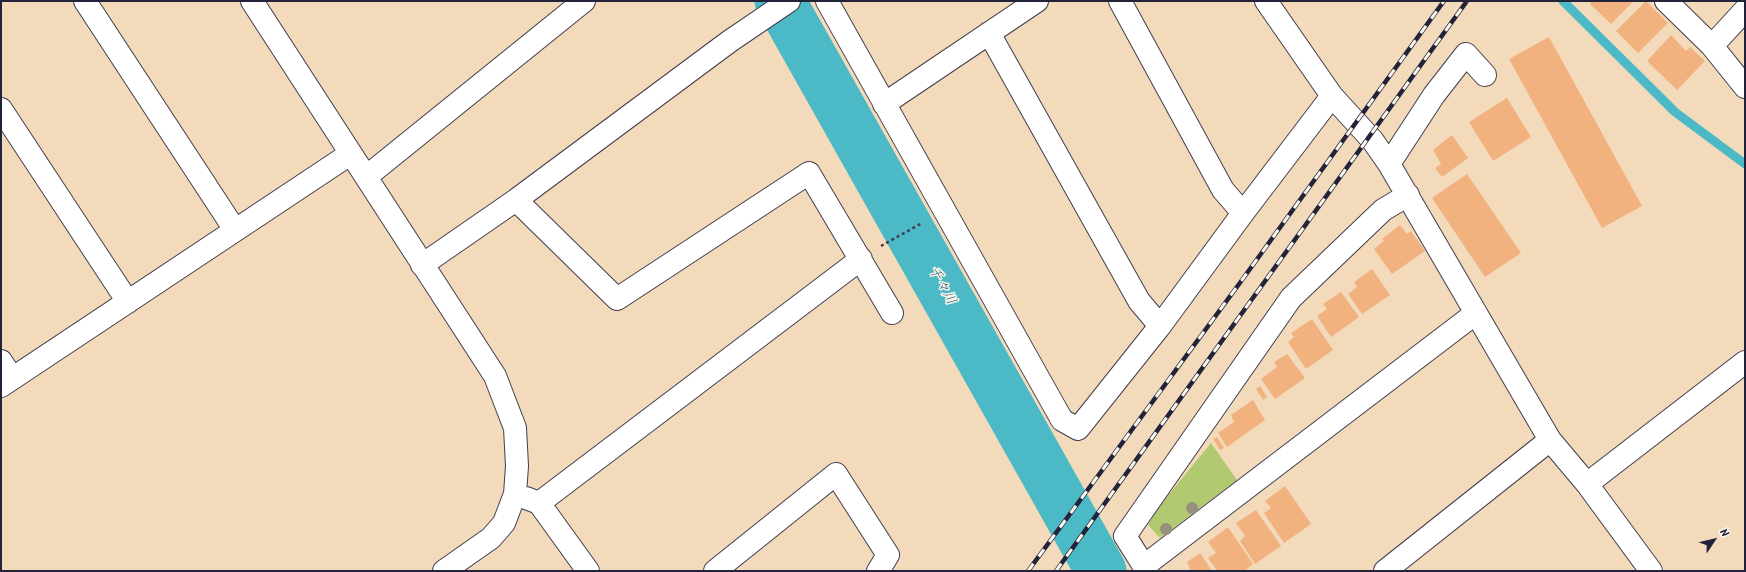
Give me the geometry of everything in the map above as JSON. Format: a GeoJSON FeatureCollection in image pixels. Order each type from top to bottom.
{"type":"FeatureCollection","features":[{"type":"Feature","properties":{"kind":"street"},"geometry":{"type":"LineString","coordinates":[[86,1],[235,230]]}},
{"type":"Feature","properties":{"kind":"street"},"geometry":{"type":"LineString","coordinates":[[252,1],[495,376],[515,428],[518,466],[515,494],[504,523],[491,538],[444,571]]}},
{"type":"Feature","properties":{"kind":"street"},"geometry":{"type":"LineString","coordinates":[[366,177],[584,1]]}},
{"type":"Feature","properties":{"kind":"street"},"geometry":{"type":"LineString","coordinates":[[422,265],[516,200],[730,41],[789,1]]}},
{"type":"Feature","properties":{"kind":"street"},"geometry":{"type":"LineString","coordinates":[[827,1],[1062,420],[1078,429],[1160,326],[1243,213],[1332,96]]}},
{"type":"Feature","properties":{"kind":"street"},"geometry":{"type":"LineString","coordinates":[[884,104],[1037,1]]}},
{"type":"Feature","properties":{"kind":"street"},"geometry":{"type":"LineString","coordinates":[[1120,1],[1223,190],[1243,213]]}},
{"type":"Feature","properties":{"kind":"street"},"geometry":{"type":"LineString","coordinates":[[1266,1],[1332,96],[1373,141],[1389,164],[1550,440],[1587,484],[1651,571]]}},
{"type":"Feature","properties":{"kind":"street"},"geometry":{"type":"LineString","coordinates":[[1666,1],[1712,46],[1745,87]]}},
{"type":"Feature","properties":{"kind":"street"},"geometry":{"type":"LineString","coordinates":[[1712,46],[1745,10]]}},
{"type":"Feature","properties":{"kind":"street"},"geometry":{"type":"LineString","coordinates":[[990,33],[1138,301],[1160,326]]}},
{"type":"Feature","properties":{"kind":"street"},"geometry":{"type":"LineString","coordinates":[[1389,164],[1434,95],[1466,54],[1485,75]]}},
{"type":"Feature","properties":{"kind":"street"},"geometry":{"type":"LineString","coordinates":[[1,109],[128,302]]}},
{"type":"Feature","properties":{"kind":"street"},"geometry":{"type":"LineString","coordinates":[[5,375],[128,302],[350,154]]}},
{"type":"Feature","properties":{"kind":"street"},"geometry":{"type":"LineString","coordinates":[[516,200],[617,299],[809,173],[869,254],[892,313]]}},
{"type":"Feature","properties":{"kind":"street"},"geometry":{"type":"LineString","coordinates":[[1408,195],[1383,210],[1291,298],[1125,536],[1146,569],[1476,313]]}},
{"type":"Feature","properties":{"kind":"street"},"geometry":{"type":"LineString","coordinates":[[539,503],[869,254]]}},
{"type":"Feature","properties":{"kind":"street"},"geometry":{"type":"LineString","coordinates":[[1587,484],[1745,362]]}},
{"type":"Feature","properties":{"kind":"street"},"geometry":{"type":"LineString","coordinates":[[1385,571],[1550,440]]}},
{"type":"Feature","properties":{"kind":"street"},"geometry":{"type":"LineString","coordinates":[[715,571],[836,474],[888,554],[878,571]]}},
{"type":"Feature","properties":{"kind":"street"},"geometry":{"type":"LineString","coordinates":[[515,494],[539,503],[588,571]]}},
{"type":"Feature","properties":{"kind":"path"},"geometry":{"type":"LineString","coordinates":[[869,254],[927,220]]}},
{"type":"Feature","properties":{"kind":"green space"},"geometry":{"type":"Polygon","coordinates":[[[1211,443],[1237,480],[1160,538],[1148,525],[1157,509],[1211,443]]]}},
{"type":"Feature","properties":{"kind":"building"},"geometry":{"type":"Polygon","coordinates":[[[1592,1],[1634,1],[1611,24],[1590,4],[1592,1]]]}},
{"type":"Feature","properties":{"kind":"building"},"geometry":{"type":"Polygon","coordinates":[[[1646,1],[1668,23],[1638,53],[1616,31],[1646,1]]]}},
{"type":"Feature","properties":{"kind":"building"},"geometry":{"type":"Polygon","coordinates":[[[1671,35],[1686,51],[1690,47],[1705,61],[1677,90],[1647,61],[1671,35]]]}},
{"type":"Feature","properties":{"kind":"building"},"geometry":{"type":"Polygon","coordinates":[[[1549,37],[1642,206],[1602,228],[1509,59],[1549,37]]]}},
{"type":"Feature","properties":{"kind":"building"},"geometry":{"type":"Polygon","coordinates":[[[1507,98],[1531,137],[1493,161],[1469,122],[1507,98]]]}},
{"type":"Feature","properties":{"kind":"building"},"geometry":{"type":"Polygon","coordinates":[[[1452,135],[1468,158],[1442,177],[1435,168],[1441,164],[1433,150],[1452,135]]]}},
{"type":"Feature","properties":{"kind":"building"},"geometry":{"type":"Polygon","coordinates":[[[1467,174],[1521,253],[1485,277],[1432,198],[1467,174]]]}},
{"type":"Feature","properties":{"kind":"building"},"geometry":{"type":"Polygon","coordinates":[[[1400,225],[1407,234],[1411,231],[1425,251],[1392,274],[1374,249],[1384,241],[1382,239],[1400,225]]]}},
{"type":"Feature","properties":{"kind":"building"},"geometry":{"type":"Polygon","coordinates":[[[1372,269],[1390,295],[1362,314],[1348,294],[1357,287],[1354,282],[1372,269]]]}},
{"type":"Feature","properties":{"kind":"building"},"geometry":{"type":"Polygon","coordinates":[[[1341,292],[1359,317],[1331,337],[1317,316],[1327,309],[1323,304],[1341,292]]]}},
{"type":"Feature","properties":{"kind":"building"},"geometry":{"type":"Polygon","coordinates":[[[1312,319],[1333,350],[1306,369],[1288,342],[1294,337],[1291,333],[1312,319]]]}},
{"type":"Feature","properties":{"kind":"building"},"geometry":{"type":"Polygon","coordinates":[[[1287,354],[1305,378],[1275,399],[1261,379],[1277,367],[1274,362],[1287,354]]]}},
{"type":"Feature","properties":{"kind":"building"},"geometry":{"type":"Polygon","coordinates":[[[1260,386],[1267,397],[1263,400],[1256,389],[1260,386]]]}},
{"type":"Feature","properties":{"kind":"building"},"geometry":{"type":"Polygon","coordinates":[[[1253,400],[1265,420],[1227,447],[1218,433],[1234,422],[1231,415],[1253,400]]]}},
{"type":"Feature","properties":{"kind":"building"},"geometry":{"type":"Polygon","coordinates":[[[1217,437],[1224,448],[1220,450],[1213,439],[1217,437]]]}},
{"type":"Feature","properties":{"kind":"building"},"geometry":{"type":"Polygon","coordinates":[[[1285,486],[1311,524],[1284,543],[1264,513],[1271,508],[1265,501],[1285,486]]]}},
{"type":"Feature","properties":{"kind":"building"},"geometry":{"type":"Polygon","coordinates":[[[1256,510],[1281,546],[1255,564],[1240,541],[1245,536],[1236,523],[1256,510]]]}},
{"type":"Feature","properties":{"kind":"building"},"geometry":{"type":"Polygon","coordinates":[[[1228,527],[1253,564],[1244,571],[1217,571],[1208,558],[1216,553],[1208,542],[1228,527]]]}},
{"type":"Feature","properties":{"kind":"building"},"geometry":{"type":"Polygon","coordinates":[[[1200,553],[1212,571],[1188,571],[1190,569],[1187,562],[1200,553]]]}},
{"type":"Feature","properties":{"kind":"waterway","name":"千々川"},"geometry":{"type":"LineString","coordinates":[[780,1],[1101,571]]}},
{"type":"Feature","properties":{"kind":"waterway"},"geometry":{"type":"LineString","coordinates":[[1563,1],[1675,112],[1745,164]]}},
{"type":"Feature","properties":{"kind":"railway"},"geometry":{"type":"LineString","coordinates":[[1028,571],[1242,280],[1444,1]]}},
{"type":"Feature","properties":{"kind":"railway"},"geometry":{"type":"LineString","coordinates":[[1056,571],[1467,1]]}}]}
